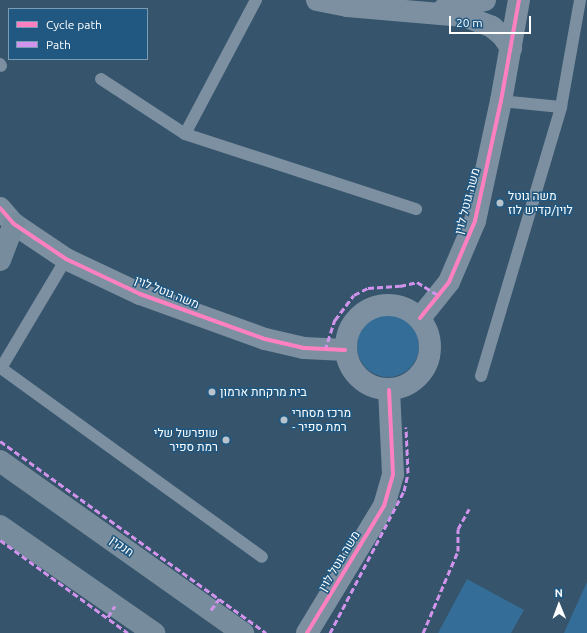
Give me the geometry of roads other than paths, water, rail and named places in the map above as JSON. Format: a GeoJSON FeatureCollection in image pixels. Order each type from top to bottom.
{"type":"FeatureCollection","features":[{"type":"Feature","properties":{"kind":"main road"},"geometry":{"type":"LineString","coordinates":[[0,260],[5,223]]}},
{"type":"Feature","properties":{"kind":"main road","name":"חנקין"},"geometry":{"type":"LineString","coordinates":[[0,461],[243,633]]}},
{"type":"Feature","properties":{"kind":"main road"},"geometry":{"type":"LineString","coordinates":[[0,526],[154,633]]}},
{"type":"Feature","properties":{"kind":"street"},"geometry":{"type":"LineString","coordinates":[[317,0],[346,6],[464,16],[480,21],[502,35],[511,48]]}},
{"type":"Feature","properties":{"kind":"street"},"geometry":{"type":"LineString","coordinates":[[425,12],[485,0]]}},
{"type":"Feature","properties":{"kind":"street"},"geometry":{"type":"LineString","coordinates":[[511,48],[519,0]]}},
{"type":"Feature","properties":{"kind":"street","name":"משה גוטל לוין"},"geometry":{"type":"LineString","coordinates":[[420,318],[449,282],[475,221],[502,101],[511,48]]}},
{"type":"Feature","properties":{"kind":"street","name":"משה גוטל לוין"},"geometry":{"type":"LineString","coordinates":[[5,223],[66,259],[140,294],[265,339],[304,348],[345,350]]}},
{"type":"Feature","properties":{"kind":"street"},"geometry":{"type":"LineString","coordinates":[[384,304],[397,305],[420,318],[431,340],[428,364],[412,382],[389,390],[376,388],[364,382],[354,373],[345,350],[352,324],[371,308],[384,304]]}},
{"type":"Feature","properties":{"kind":"street","name":"משה גוטל לוין"},"geometry":{"type":"LineString","coordinates":[[307,633],[384,506],[393,474],[389,390]]}},
{"type":"Feature","properties":{"kind":"lane"},"geometry":{"type":"LineString","coordinates":[[185,134],[256,0]]}},
{"type":"Feature","properties":{"kind":"lane"},"geometry":{"type":"LineString","coordinates":[[481,376],[561,107],[580,0]]}},
{"type":"Feature","properties":{"kind":"lane"},"geometry":{"type":"LineString","coordinates":[[101,79],[185,134],[416,209]]}},
{"type":"Feature","properties":{"kind":"lane"},"geometry":{"type":"LineString","coordinates":[[502,101],[561,107]]}},
{"type":"Feature","properties":{"kind":"lane"},"geometry":{"type":"LineString","coordinates":[[66,259],[1,368],[262,557]]}},
{"type":"Feature","properties":{"kind":"place","name":"משה גוטל לוין/קדיש לוז"},"geometry":{"type":"Point","coordinates":[500,203]}},
{"type":"Feature","properties":{"kind":"place","name":"בית מרקחת ארמון"},"geometry":{"type":"Point","coordinates":[212,392]}},
{"type":"Feature","properties":{"kind":"place","name":"מרכז מסחרי - רמת ספיר"},"geometry":{"type":"Point","coordinates":[284,420]}},
{"type":"Feature","properties":{"kind":"place","name":"שופרשל שלי רמת ספיר"},"geometry":{"type":"Point","coordinates":[226,440]}}]}
